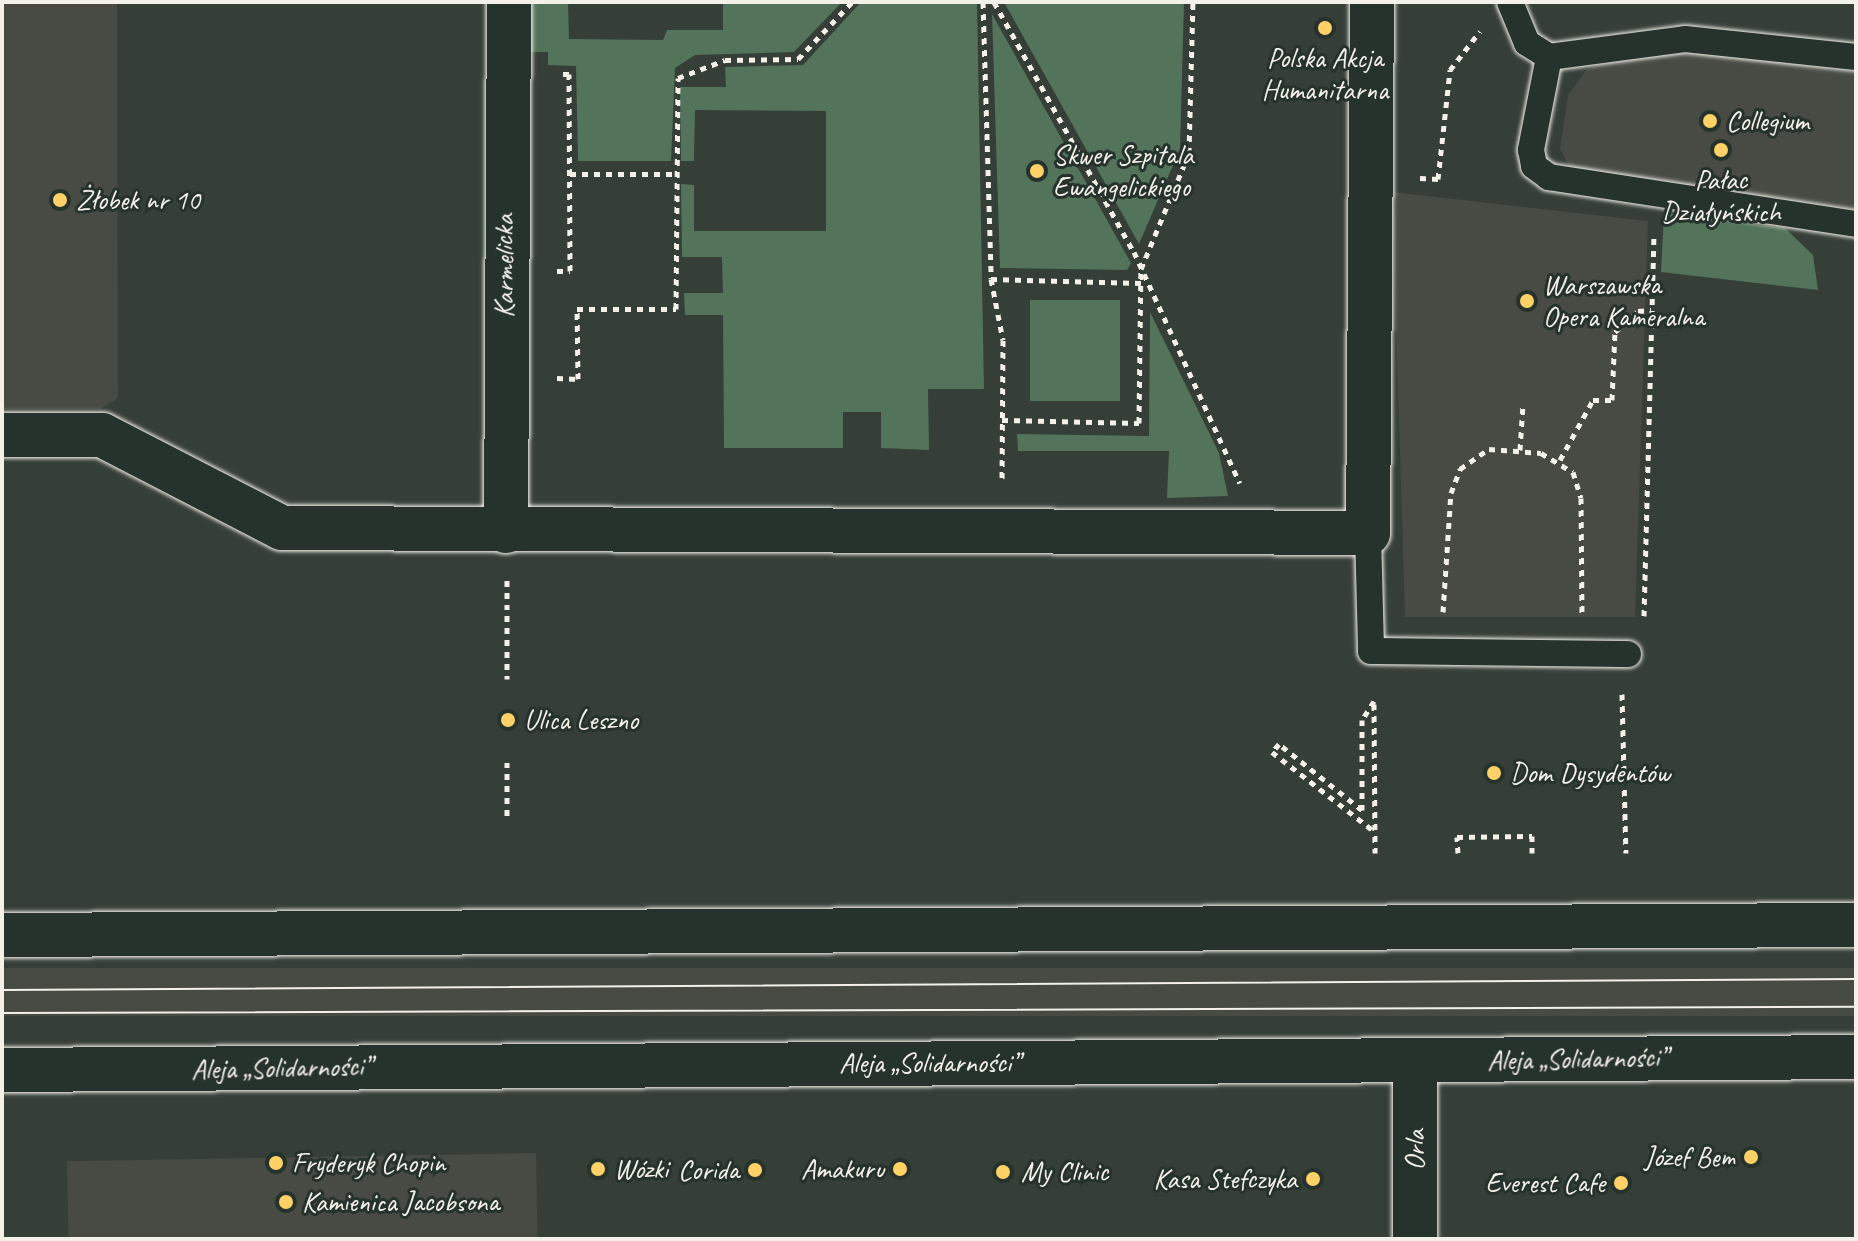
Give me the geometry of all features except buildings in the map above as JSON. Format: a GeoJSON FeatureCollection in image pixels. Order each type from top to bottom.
{"type":"FeatureCollection","features":[{"type":"Feature","properties":{"kind":"main road","name":"Karmelicka"},"geometry":{"type":"LineString","coordinates":[[506,531],[509,2]]}},
{"type":"Feature","properties":{"kind":"main road"},"geometry":{"type":"LineString","coordinates":[[2,435],[102,435],[282,528],[506,531],[1002,528],[1368,533],[1372,2]]}},
{"type":"Feature","properties":{"kind":"main road"},"geometry":{"type":"LineString","coordinates":[[2,935],[1856,925]]}},
{"type":"Feature","properties":{"kind":"main road","name":"Aleja „Solidarności”"},"geometry":{"type":"LineString","coordinates":[[2,1070],[1856,1057]]}},
{"type":"Feature","properties":{"kind":"main road","name":"Orla"},"geometry":{"type":"LineString","coordinates":[[1415,1061],[1415,1239]]}},
{"type":"Feature","properties":{"kind":"lane"},"geometry":{"type":"LineString","coordinates":[[1512,13],[1549,57]]}},
{"type":"Feature","properties":{"kind":"lane"},"geometry":{"type":"LineString","coordinates":[[1549,57],[1685,39],[1856,57]]}},
{"type":"Feature","properties":{"kind":"lane"},"geometry":{"type":"LineString","coordinates":[[1549,57],[1531,150],[1534,166],[1549,177],[1856,224]]}},
{"type":"Feature","properties":{"kind":"lane"},"geometry":{"type":"LineString","coordinates":[[1368,533],[1371,651],[1628,654]]}},
{"type":"Feature","properties":{"kind":"path"},"geometry":{"type":"LineString","coordinates":[[578,379],[577,309],[676,309],[676,87],[685,70],[725,60],[798,59],[852,2]]}},
{"type":"Feature","properties":{"kind":"path"},"geometry":{"type":"LineString","coordinates":[[983,2],[991,279],[1003,340],[1002,528]]}},
{"type":"Feature","properties":{"kind":"path"},"geometry":{"type":"LineString","coordinates":[[994,2],[1141,269],[1242,487],[1240,531]]}},
{"type":"Feature","properties":{"kind":"path"},"geometry":{"type":"LineString","coordinates":[[1002,420],[1139,423],[1141,269],[1189,153],[1193,2]]}},
{"type":"Feature","properties":{"kind":"path"},"geometry":{"type":"LineString","coordinates":[[1440,138],[1443,93],[1460,53],[1512,13]]}},
{"type":"Feature","properties":{"kind":"path"},"geometry":{"type":"LineString","coordinates":[[570,174],[674,174]]}},
{"type":"Feature","properties":{"kind":"path"},"geometry":{"type":"LineString","coordinates":[[1628,654],[1644,618],[1654,237]]}},
{"type":"Feature","properties":{"kind":"path"},"geometry":{"type":"LineString","coordinates":[[991,279],[1141,283]]}},
{"type":"Feature","properties":{"kind":"path"},"geometry":{"type":"LineString","coordinates":[[1560,460],[1593,400],[1612,400],[1615,332],[1638,311],[1651,310]]}},
{"type":"Feature","properties":{"kind":"path"},"geometry":{"type":"LineString","coordinates":[[1520,450],[1523,403]]}},
{"type":"Feature","properties":{"kind":"path"},"geometry":{"type":"LineString","coordinates":[[1442,622],[1451,493],[1460,469],[1489,449],[1520,450],[1560,460],[1573,472],[1581,498],[1582,595]]}},
{"type":"Feature","properties":{"kind":"path"},"geometry":{"type":"LineString","coordinates":[[506,531],[507,679]]}},
{"type":"Feature","properties":{"kind":"path"},"geometry":{"type":"LineString","coordinates":[[1374,701],[1362,720],[1362,810],[1279,744],[1272,752],[1375,832]]}},
{"type":"Feature","properties":{"kind":"path"},"geometry":{"type":"LineString","coordinates":[[1374,736],[1375,853]]}},
{"type":"Feature","properties":{"kind":"path"},"geometry":{"type":"LineString","coordinates":[[1624,738],[1626,853]]}},
{"type":"Feature","properties":{"kind":"path"},"geometry":{"type":"LineString","coordinates":[[507,762],[507,819]]}},
{"type":"Feature","properties":{"kind":"path"},"geometry":{"type":"LineString","coordinates":[[1458,853],[1457,837],[1496,833],[1532,836],[1532,853]]}},
{"type":"Feature","properties":{"kind":"shaded area","name":"Żłobek nr 10"},"geometry":{"type":"Polygon","coordinates":[[[2,2],[117,2],[118,398],[100,409],[2,409],[2,2]]]}},
{"type":"Feature","properties":{"kind":"shaded area","name":"Collegium"},"geometry":{"type":"Polygon","coordinates":[[[1710,53],[1856,72],[1856,209],[1570,168],[1560,148],[1568,95],[1587,69],[1641,54],[1710,53]]]}},
{"type":"Feature","properties":{"kind":"shaded area"},"geometry":{"type":"Polygon","coordinates":[[[1392,192],[1648,221],[1635,617],[1405,617],[1392,192]]]}},
{"type":"Feature","properties":{"kind":"shaded area"},"geometry":{"type":"Polygon","coordinates":[[[2,968],[1856,968],[1856,1016],[2,1016],[2,968]]]}},
{"type":"Feature","properties":{"kind":"shaded area","name":"Kamienica Jacobsona"},"geometry":{"type":"Polygon","coordinates":[[[536,1153],[538,1239],[68,1239],[67,1161],[536,1153]]]}},
{"type":"Feature","properties":{"kind":"green space"},"geometry":{"type":"Polygon","coordinates":[[[528,2],[568,2],[569,39],[663,40],[667,30],[723,30],[723,2],[842,2],[794,52],[695,55],[675,68],[671,161],[578,161],[576,66],[548,65],[548,52],[529,52],[528,2]]]}},
{"type":"Feature","properties":{"kind":"green space"},"geometry":{"type":"Polygon","coordinates":[[[861,2],[977,2],[984,389],[928,389],[929,450],[881,448],[881,412],[843,412],[843,448],[724,448],[723,315],[685,315],[684,293],[723,293],[722,257],[682,257],[681,184],[694,185],[694,231],[826,231],[826,111],[695,110],[694,161],[681,161],[680,87],[726,87],[725,67],[803,65],[861,2]]]}},
{"type":"Feature","properties":{"kind":"green space"},"geometry":{"type":"Polygon","coordinates":[[[1004,2],[1184,2],[1180,149],[1139,244],[1004,2]]]}},
{"type":"Feature","properties":{"kind":"green space"},"geometry":{"type":"Polygon","coordinates":[[[992,14],[1131,263],[1127,270],[1000,268],[992,14]]]}},
{"type":"Feature","properties":{"kind":"green space"},"geometry":{"type":"Polygon","coordinates":[[[1664,213],[1785,228],[1813,255],[1818,290],[1661,272],[1664,213]]]}},
{"type":"Feature","properties":{"kind":"green space"},"geometry":{"type":"Polygon","coordinates":[[[1030,300],[1120,300],[1120,401],[1030,401],[1030,300]]]}},
{"type":"Feature","properties":{"kind":"green space"},"geometry":{"type":"Polygon","coordinates":[[[1150,312],[1219,453],[1228,496],[1167,498],[1169,451],[1018,451],[1017,434],[1149,436],[1150,312]]]}},
{"type":"Feature","properties":{"kind":"tram line"},"geometry":{"type":"LineString","coordinates":[[2,990],[1856,979]]}},
{"type":"Feature","properties":{"kind":"tram line"},"geometry":{"type":"LineString","coordinates":[[2,1013],[1856,1007]]}},
{"type":"Feature","properties":{"kind":"place","name":"Polska Akcja Humanitarna"},"geometry":{"type":"Point","coordinates":[1325,28]}},
{"type":"Feature","properties":{"kind":"place","name":"Collegium"},"geometry":{"type":"Point","coordinates":[1710,121]}},
{"type":"Feature","properties":{"kind":"place","name":"Pałac Działyńskich"},"geometry":{"type":"Point","coordinates":[1721,150]}},
{"type":"Feature","properties":{"kind":"place","name":"Skwer Szpitala Ewangelickiego"},"geometry":{"type":"Point","coordinates":[1037,171]}},
{"type":"Feature","properties":{"kind":"place","name":"Żłobek nr 10"},"geometry":{"type":"Point","coordinates":[60,200]}},
{"type":"Feature","properties":{"kind":"place","name":"Warszawska Opera Kameralna"},"geometry":{"type":"Point","coordinates":[1527,301]}},
{"type":"Feature","properties":{"kind":"place","name":"Ulica Leszno"},"geometry":{"type":"Point","coordinates":[508,720]}},
{"type":"Feature","properties":{"kind":"place","name":"Dom Dysydentów"},"geometry":{"type":"Point","coordinates":[1494,773]}},
{"type":"Feature","properties":{"kind":"place","name":"Józef Bem"},"geometry":{"type":"Point","coordinates":[1751,1157]}},
{"type":"Feature","properties":{"kind":"place","name":"Fryderyk Chopin"},"geometry":{"type":"Point","coordinates":[276,1163]}},
{"type":"Feature","properties":{"kind":"place","name":"Wózki"},"geometry":{"type":"Point","coordinates":[598,1169]}},
{"type":"Feature","properties":{"kind":"place","name":"Amakuru"},"geometry":{"type":"Point","coordinates":[900,1169]}},
{"type":"Feature","properties":{"kind":"place","name":"Corida"},"geometry":{"type":"Point","coordinates":[755,1170]}},
{"type":"Feature","properties":{"kind":"place","name":"My Clinic"},"geometry":{"type":"Point","coordinates":[1003,1172]}},
{"type":"Feature","properties":{"kind":"place","name":"Kasa Stefczyka"},"geometry":{"type":"Point","coordinates":[1313,1179]}},
{"type":"Feature","properties":{"kind":"place","name":"Everest Cafe"},"geometry":{"type":"Point","coordinates":[1621,1183]}},
{"type":"Feature","properties":{"kind":"place","name":"Kamienica Jacobsona"},"geometry":{"type":"Point","coordinates":[286,1202]}}]}
